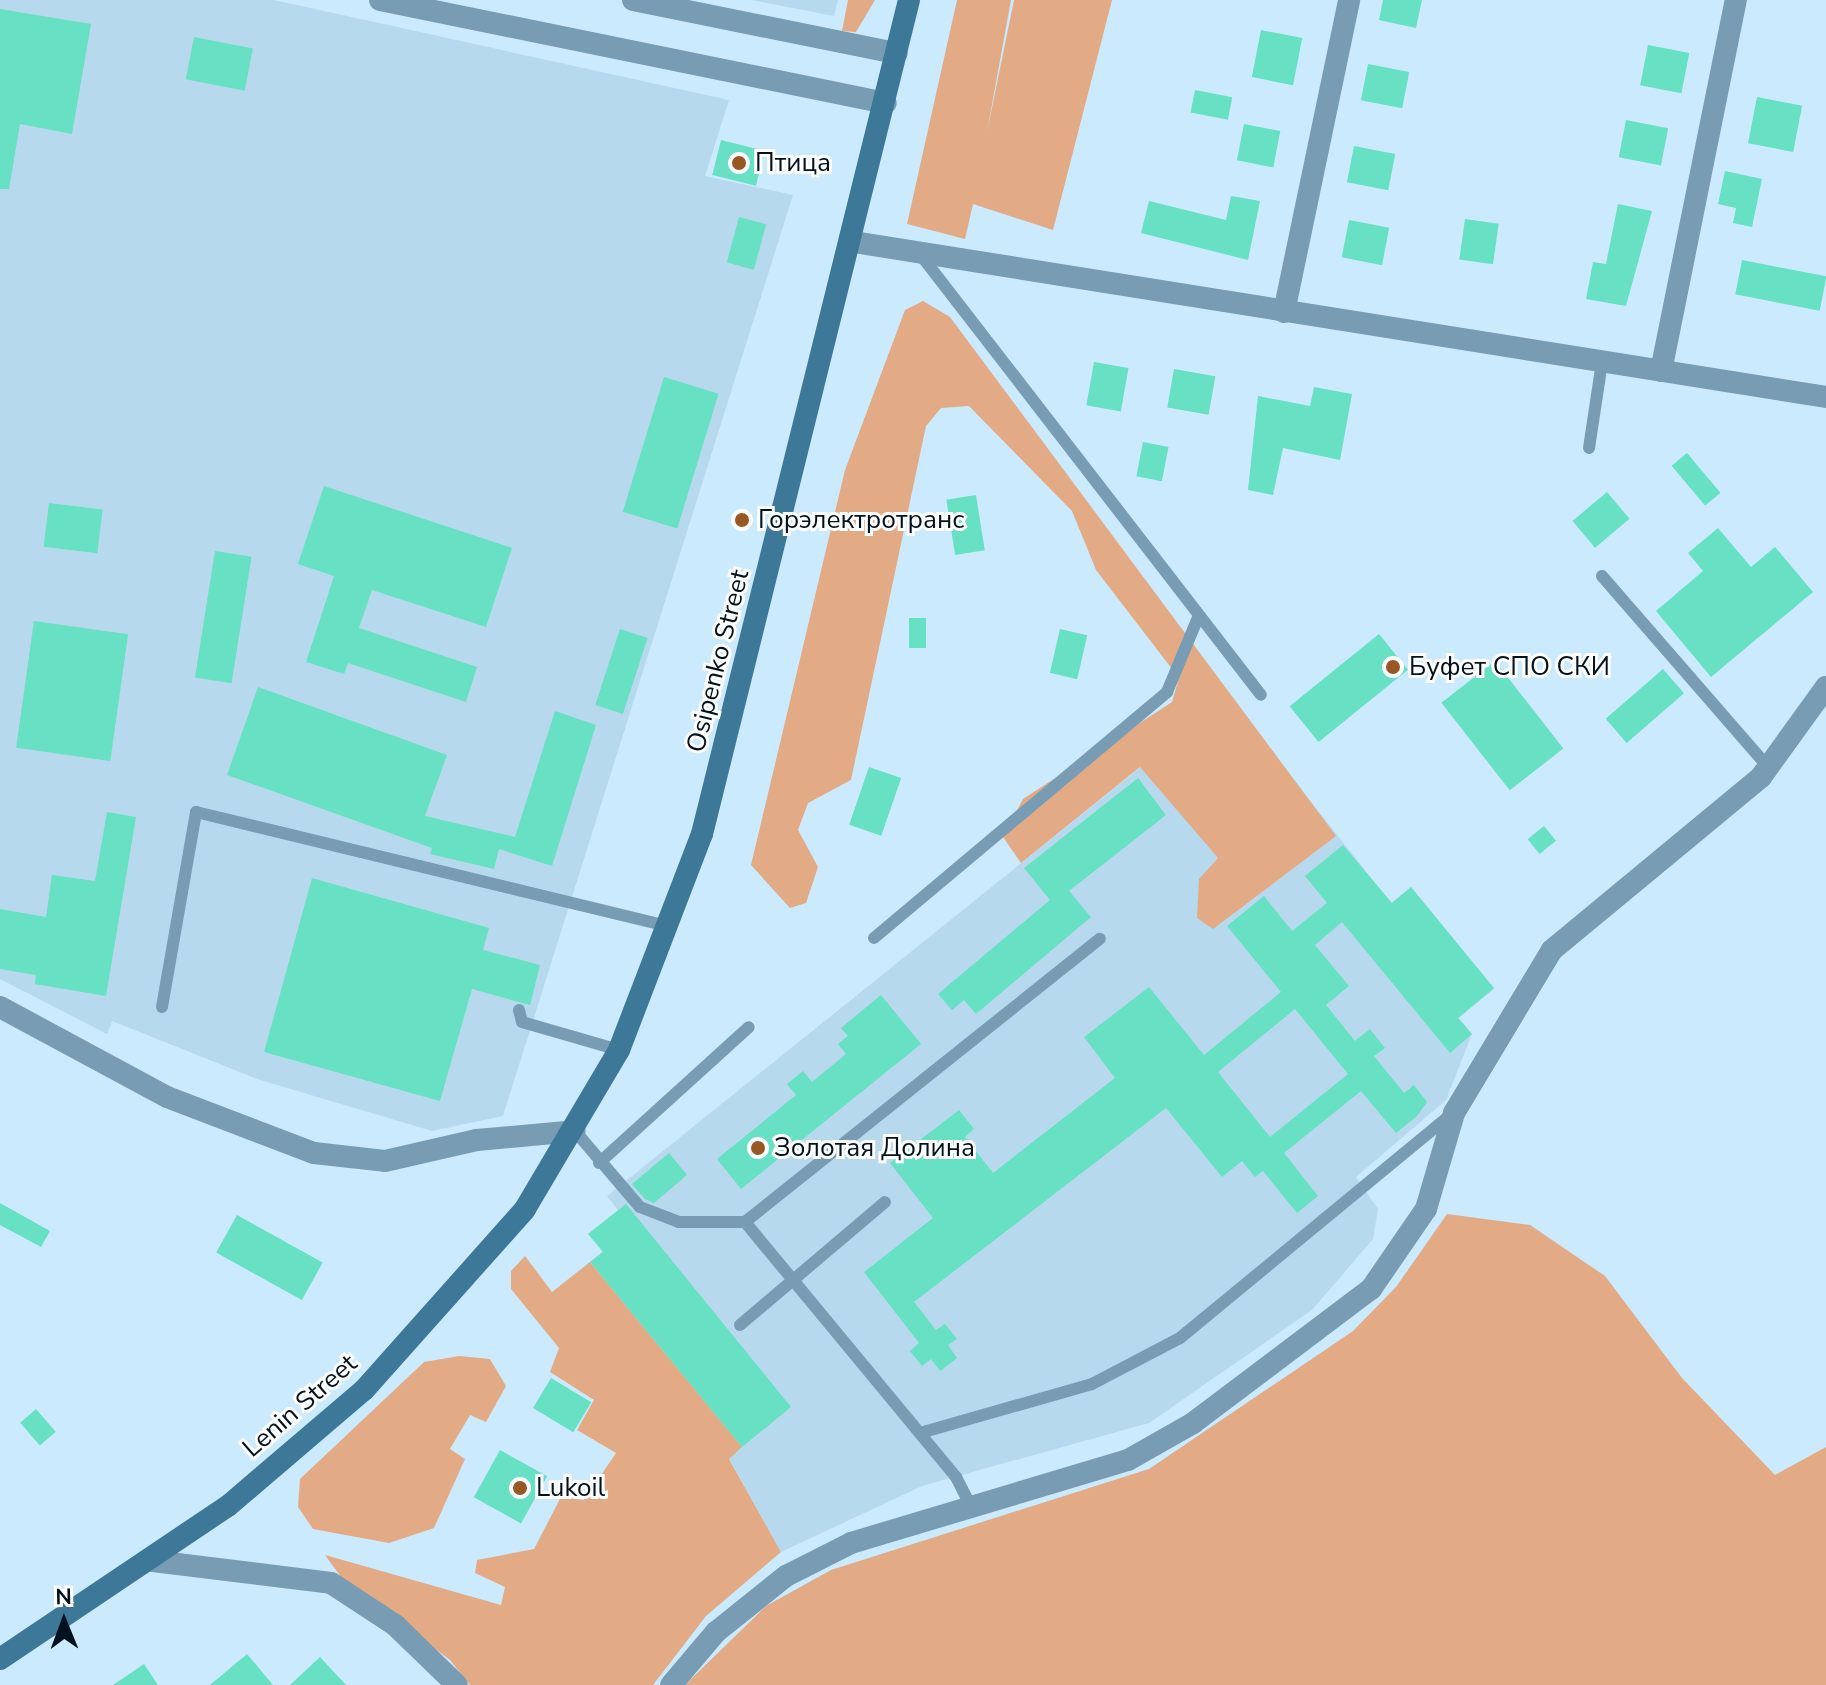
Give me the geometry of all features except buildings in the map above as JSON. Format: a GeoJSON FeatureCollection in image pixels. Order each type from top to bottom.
{"type":"FeatureCollection","features":[{"type":"Feature","properties":{"kind":"main road","name":"Osipenko Street"},"geometry":{"type":"LineString","coordinates":[[575,1131],[619,1050],[670,927],[702,834],[854,242],[909,0]]}},
{"type":"Feature","properties":{"kind":"main road","name":"Lenin Street"},"geometry":{"type":"LineString","coordinates":[[0,1659],[153,1561],[364,1390],[471,1277],[575,1131]]}},
{"type":"Feature","properties":{"kind":"street"},"geometry":{"type":"LineString","coordinates":[[380,0],[886,103]]}},
{"type":"Feature","properties":{"kind":"street"},"geometry":{"type":"LineString","coordinates":[[633,0],[897,53]]}},
{"type":"Feature","properties":{"kind":"street"},"geometry":{"type":"LineString","coordinates":[[1284,312],[1349,0]]}},
{"type":"Feature","properties":{"kind":"street"},"geometry":{"type":"LineString","coordinates":[[1661,371],[1736,0]]}},
{"type":"Feature","properties":{"kind":"street"},"geometry":{"type":"LineString","coordinates":[[854,242],[1826,397]]}},
{"type":"Feature","properties":{"kind":"street"},"geometry":{"type":"LineString","coordinates":[[671,1685],[716,1632],[786,1576],[851,1543],[1128,1460],[1193,1423],[1371,1289],[1426,1209],[1454,1113],[1552,950],[1768,767],[1825,696]]}},
{"type":"Feature","properties":{"kind":"street"},"geometry":{"type":"LineString","coordinates":[[0,1007],[167,1097],[314,1153],[385,1161],[477,1140],[575,1131]]}},
{"type":"Feature","properties":{"kind":"street"},"geometry":{"type":"LineString","coordinates":[[153,1561],[331,1583],[395,1625],[457,1685]]}},
{"type":"Feature","properties":{"kind":"lane"},"geometry":{"type":"LineString","coordinates":[[920,254],[1261,695]]}},
{"type":"Feature","properties":{"kind":"lane"},"geometry":{"type":"LineString","coordinates":[[1589,448],[1602,362]]}},
{"type":"Feature","properties":{"kind":"lane"},"geometry":{"type":"LineString","coordinates":[[1602,576],[1768,767]]}},
{"type":"Feature","properties":{"kind":"lane"},"geometry":{"type":"LineString","coordinates":[[874,938],[1167,692],[1199,615]]}},
{"type":"Feature","properties":{"kind":"lane"},"geometry":{"type":"LineString","coordinates":[[162,1007],[196,812],[670,927]]}},
{"type":"Feature","properties":{"kind":"lane"},"geometry":{"type":"LineString","coordinates":[[575,1131],[617,1188],[653,1212],[679,1222],[745,1222],[1100,939]]}},
{"type":"Feature","properties":{"kind":"lane"},"geometry":{"type":"LineString","coordinates":[[519,1010],[522,1022],[619,1050]]}},
{"type":"Feature","properties":{"kind":"lane"},"geometry":{"type":"LineString","coordinates":[[599,1163],[749,1027]]}},
{"type":"Feature","properties":{"kind":"lane"},"geometry":{"type":"LineString","coordinates":[[920,1433],[1092,1384],[1180,1338],[1454,1113]]}},
{"type":"Feature","properties":{"kind":"lane"},"geometry":{"type":"LineString","coordinates":[[740,1325],[885,1202]]}},
{"type":"Feature","properties":{"kind":"lane"},"geometry":{"type":"LineString","coordinates":[[745,1222],[920,1433],[971,1507]]}},
{"type":"Feature","properties":{"kind":"shaded area"},"geometry":{"type":"Polygon","coordinates":[[[0,0],[274,0],[729,100],[705,176],[793,195],[503,1116],[432,1131],[257,1079],[112,1021],[107,1034],[0,979],[0,0]]]}},
{"type":"Feature","properties":{"kind":"shaded area"},"geometry":{"type":"Polygon","coordinates":[[[751,0],[838,0],[834,16],[751,0]]]}},
{"type":"Feature","properties":{"kind":"shaded area"},"geometry":{"type":"Polygon","coordinates":[[[848,0],[875,0],[856,32],[842,31],[848,0]]]}},
{"type":"Feature","properties":{"kind":"shaded area"},"geometry":{"type":"Polygon","coordinates":[[[957,0],[1011,0],[987,132],[1014,0],[1112,0],[1053,230],[973,204],[965,239],[907,224],[957,0]]]}},
{"type":"Feature","properties":{"kind":"shaded area"},"geometry":{"type":"Polygon","coordinates":[[[923,301],[950,317],[1336,836],[1213,929],[1197,918],[1199,879],[1218,858],[1140,767],[1021,863],[1003,837],[1023,799],[1172,702],[1179,678],[1096,570],[1072,511],[969,406],[941,408],[926,426],[851,780],[808,803],[798,830],[818,867],[806,903],[790,908],[751,865],[845,470],[905,310],[923,301]]]}},
{"type":"Feature","properties":{"kind":"shaded area"},"geometry":{"type":"Polygon","coordinates":[[[1228,697],[1391,903],[1411,887],[1494,989],[1459,1018],[1472,1034],[1446,1100],[1356,1177],[1378,1209],[1373,1239],[1312,1310],[1149,1423],[922,1486],[781,1552],[729,1458],[741,1448],[590,1262],[603,1251],[589,1234],[618,1210],[607,1196],[1228,697]]]}},
{"type":"Feature","properties":{"kind":"shaded area"},"geometry":{"type":"Polygon","coordinates":[[[1447,1214],[1530,1225],[1605,1276],[1682,1378],[1775,1475],[1826,1447],[1826,1685],[685,1685],[766,1606],[831,1570],[1149,1469],[1353,1331],[1396,1287],[1447,1214]]]}},
{"type":"Feature","properties":{"kind":"shaded area"},"geometry":{"type":"Polygon","coordinates":[[[525,1256],[552,1292],[590,1262],[742,1447],[729,1459],[781,1552],[706,1616],[653,1685],[470,1685],[450,1660],[341,1577],[325,1555],[501,1605],[505,1587],[475,1573],[477,1560],[534,1549],[561,1497],[584,1500],[616,1453],[577,1430],[594,1400],[550,1372],[559,1348],[511,1289],[511,1271],[525,1256]]]}},
{"type":"Feature","properties":{"kind":"shaded area"},"geometry":{"type":"Polygon","coordinates":[[[459,1356],[490,1359],[506,1386],[486,1422],[470,1415],[450,1449],[465,1459],[434,1528],[389,1543],[313,1529],[298,1507],[300,1479],[424,1362],[459,1356]]]}},
{"type":"Feature","properties":{"kind":"place","name":"Птица"},"geometry":{"type":"Point","coordinates":[739,163]}},
{"type":"Feature","properties":{"kind":"place","name":"Горэлектротранс"},"geometry":{"type":"Point","coordinates":[742,520]}},
{"type":"Feature","properties":{"kind":"place","name":"Буфет СПО СКИ"},"geometry":{"type":"Point","coordinates":[1393,667]}},
{"type":"Feature","properties":{"kind":"place","name":"Золотая Долина"},"geometry":{"type":"Point","coordinates":[758,1148]}},
{"type":"Feature","properties":{"kind":"place","name":"Lukoil"},"geometry":{"type":"Point","coordinates":[520,1488]}}]}
